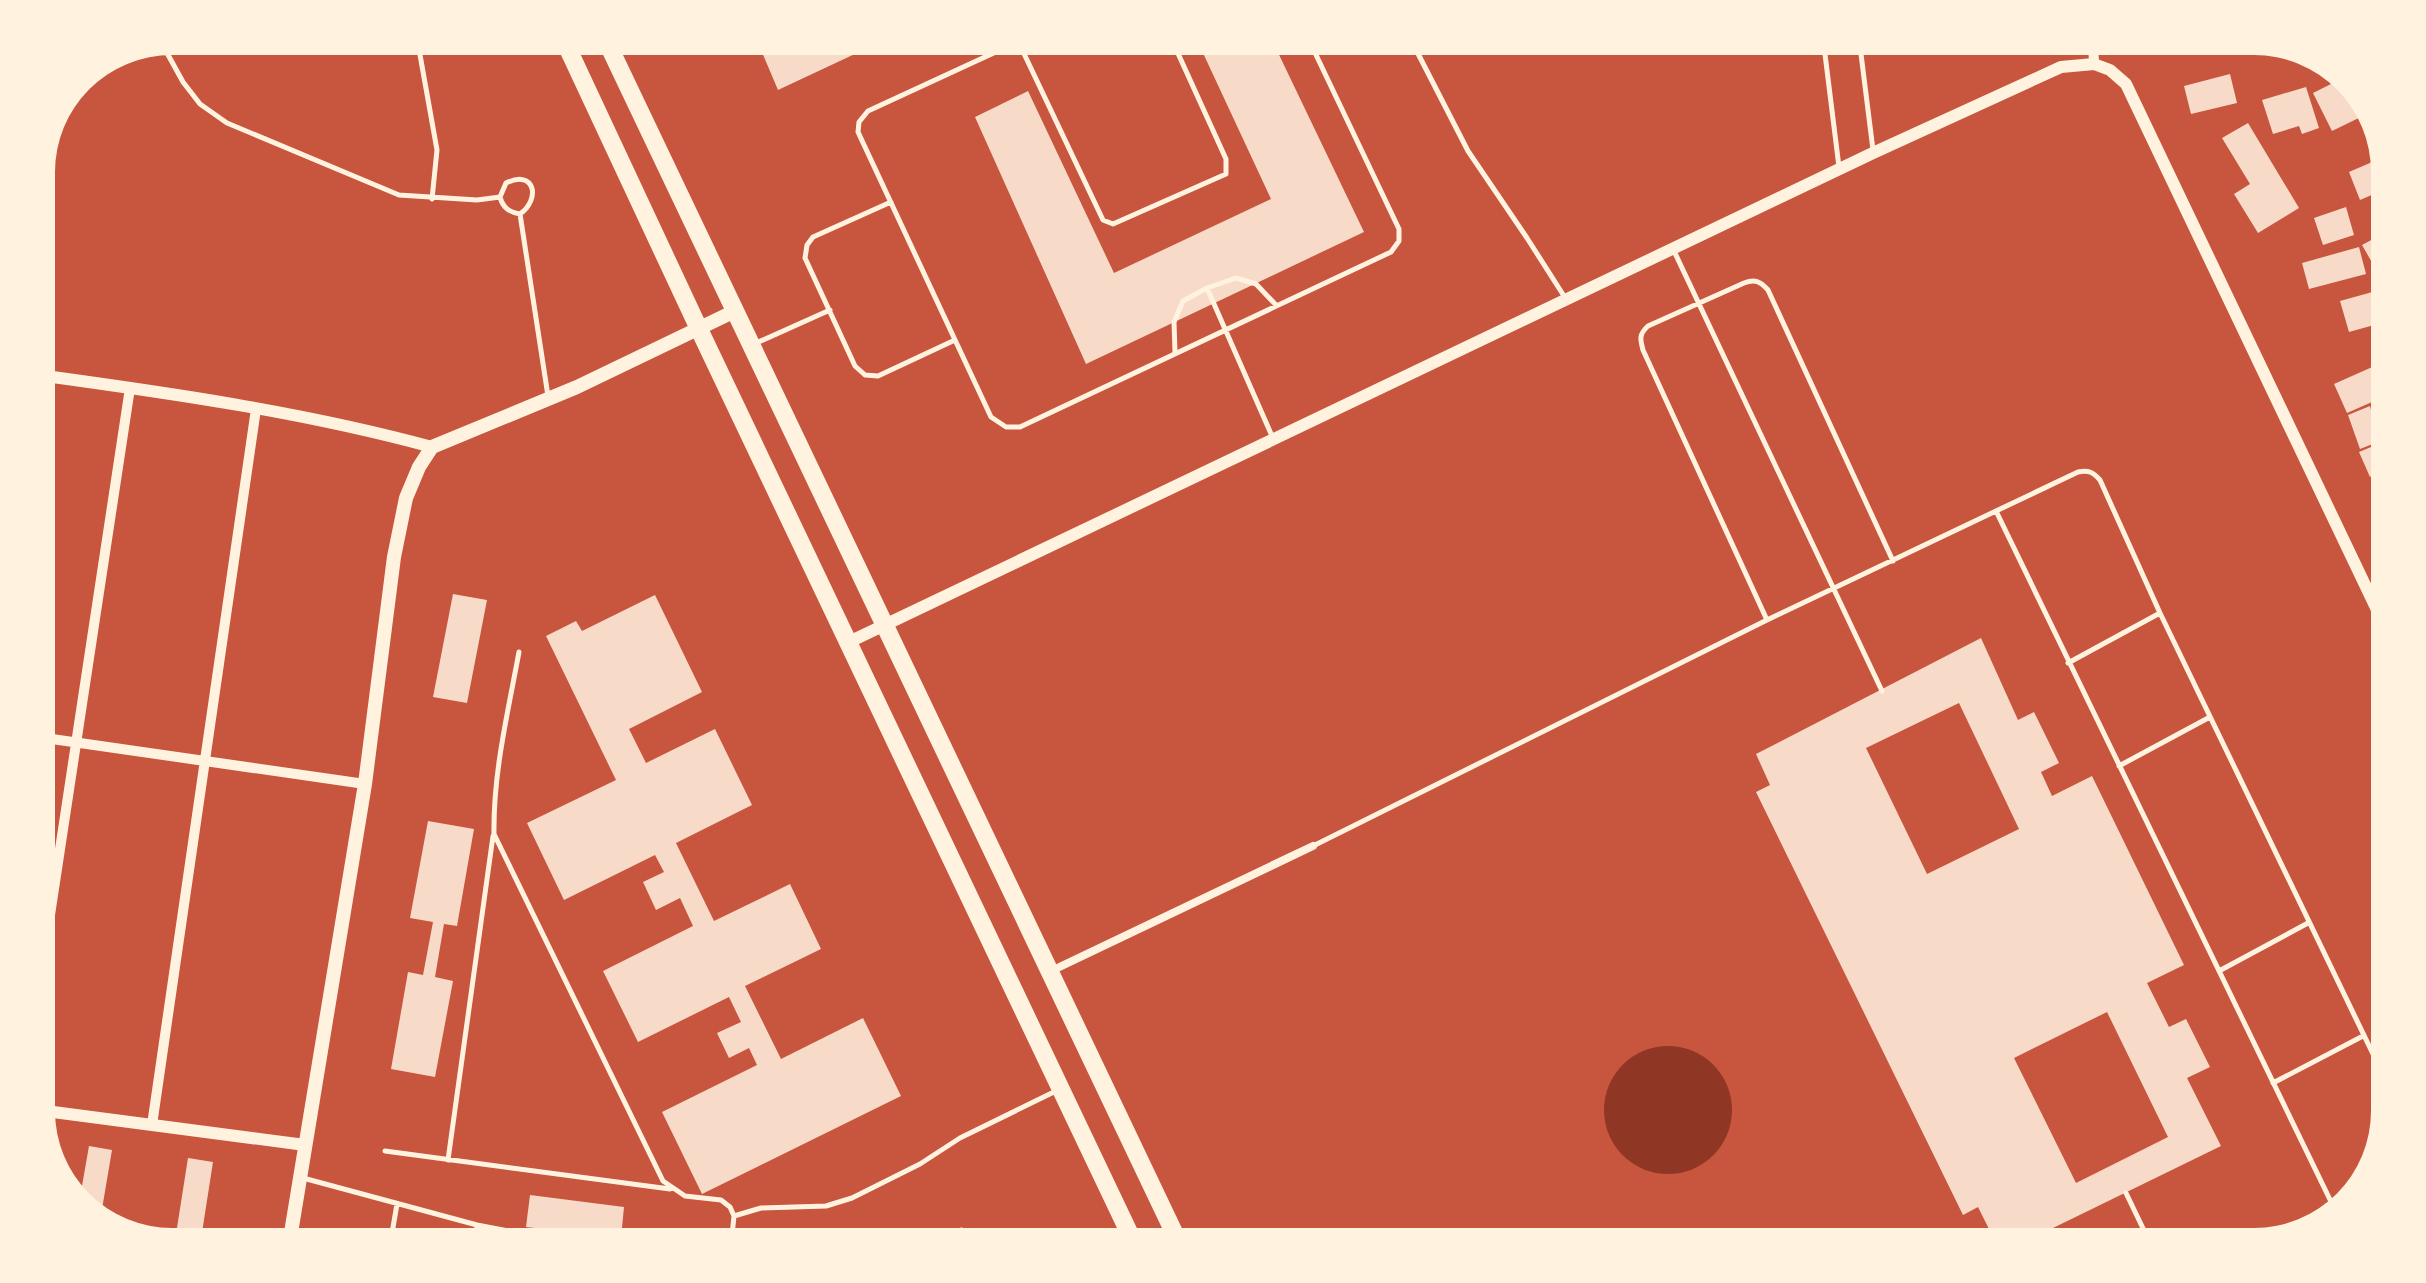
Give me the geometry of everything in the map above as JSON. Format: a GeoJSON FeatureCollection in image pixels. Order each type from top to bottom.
{"type":"FeatureCollection","features":[{"type":"Feature","properties":{"kind":"highway"},"geometry":{"type":"LineString","coordinates":[[571,55],[1127,1228]]}},
{"type":"Feature","properties":{"kind":"highway"},"geometry":{"type":"LineString","coordinates":[[613,55],[1171,1228]]}},
{"type":"Feature","properties":{"kind":"main road"},"geometry":{"type":"LineString","coordinates":[[292,1228],[366,784],[399,528],[419,467],[432,446],[549,398],[735,311]]}},
{"type":"Feature","properties":{"kind":"street"},"geometry":{"type":"LineString","coordinates":[[2093,55],[2094,64]]}},
{"type":"Feature","properties":{"kind":"street"},"geometry":{"type":"LineString","coordinates":[[849,642],[1873,153],[2061,67],[2077,64],[2094,64],[2110,70],[2126,84],[2371,597]]}},
{"type":"Feature","properties":{"kind":"street"},"geometry":{"type":"LineString","coordinates":[[55,377],[256,409],[432,446]]}},
{"type":"Feature","properties":{"kind":"street"},"geometry":{"type":"LineString","coordinates":[[55,885],[130,388]]}},
{"type":"Feature","properties":{"kind":"street"},"geometry":{"type":"LineString","coordinates":[[152,1125],[256,409]]}},
{"type":"Feature","properties":{"kind":"street"},"geometry":{"type":"LineString","coordinates":[[55,740],[366,784]]}},
{"type":"Feature","properties":{"kind":"street"},"geometry":{"type":"LineString","coordinates":[[1049,972],[1313,846]]}},
{"type":"Feature","properties":{"kind":"street"},"geometry":{"type":"LineString","coordinates":[[55,1112],[305,1145]]}},
{"type":"Feature","properties":{"kind":"lane"},"geometry":{"type":"LineString","coordinates":[[168,55],[200,104],[228,122],[399,196],[501,201],[510,212],[520,214]]}},
{"type":"Feature","properties":{"kind":"lane"},"geometry":{"type":"LineString","coordinates":[[420,55],[437,150],[432,199]]}},
{"type":"Feature","properties":{"kind":"lane"},"geometry":{"type":"LineString","coordinates":[[988,55],[868,111],[859,122],[858,132],[991,417],[1006,427],[1020,427],[1391,252],[1400,241],[1399,229],[1316,55]]}},
{"type":"Feature","properties":{"kind":"lane"},"geometry":{"type":"LineString","coordinates":[[1025,55],[1103,220],[1113,224],[1226,174],[1226,159],[1179,55]]}},
{"type":"Feature","properties":{"kind":"lane"},"geometry":{"type":"LineString","coordinates":[[1419,55],[1468,152],[1566,299]]}},
{"type":"Feature","properties":{"kind":"lane"},"geometry":{"type":"LineString","coordinates":[[1826,55],[1840,170]]}},
{"type":"Feature","properties":{"kind":"lane"},"geometry":{"type":"LineString","coordinates":[[1861,55],[1873,153]]}},
{"type":"Feature","properties":{"kind":"lane"},"geometry":{"type":"LineString","coordinates":[[501,201],[506,183],[524,179],[530,184],[532,202],[520,214]]}},
{"type":"Feature","properties":{"kind":"lane"},"geometry":{"type":"LineString","coordinates":[[891,202],[813,237],[805,258],[856,366],[865,375],[878,376],[955,340]]}},
{"type":"Feature","properties":{"kind":"lane"},"geometry":{"type":"LineString","coordinates":[[520,214],[549,398]]}},
{"type":"Feature","properties":{"kind":"lane"},"geometry":{"type":"LineString","coordinates":[[1672,248],[1882,690]]}},
{"type":"Feature","properties":{"kind":"lane"},"geometry":{"type":"LineString","coordinates":[[1175,352],[1174,322],[1183,301],[1208,288],[1236,278],[1256,284],[1276,305]]}},
{"type":"Feature","properties":{"kind":"lane"},"geometry":{"type":"LineString","coordinates":[[1766,620],[1640,339],[1648,326],[1753,280],[1761,282],[1892,561]]}},
{"type":"Feature","properties":{"kind":"lane"},"geometry":{"type":"LineString","coordinates":[[1208,288],[1274,439]]}},
{"type":"Feature","properties":{"kind":"lane"},"geometry":{"type":"LineString","coordinates":[[752,346],[830,310]]}},
{"type":"Feature","properties":{"kind":"lane"},"geometry":{"type":"LineString","coordinates":[[1313,846],[1766,620],[2086,470],[2100,480],[2371,1050]]}},
{"type":"Feature","properties":{"kind":"lane"},"geometry":{"type":"LineString","coordinates":[[1996,511],[2330,1200]]}},
{"type":"Feature","properties":{"kind":"lane"},"geometry":{"type":"LineString","coordinates":[[2068,663],[2160,612]]}},
{"type":"Feature","properties":{"kind":"lane"},"geometry":{"type":"LineString","coordinates":[[448,1160],[494,834],[499,766],[519,652]]}},
{"type":"Feature","properties":{"kind":"lane"},"geometry":{"type":"LineString","coordinates":[[2118,766],[2210,717]]}},
{"type":"Feature","properties":{"kind":"lane"},"geometry":{"type":"LineString","coordinates":[[494,834],[663,1182],[685,1196],[720,1200],[734,1216],[733,1228]]}},
{"type":"Feature","properties":{"kind":"lane"},"geometry":{"type":"LineString","coordinates":[[2219,971],[2309,922]]}},
{"type":"Feature","properties":{"kind":"lane"},"geometry":{"type":"LineString","coordinates":[[2273,1083],[2364,1035]]}},
{"type":"Feature","properties":{"kind":"lane"},"geometry":{"type":"LineString","coordinates":[[734,1216],[761,1208],[826,1206],[852,1198],[920,1164],[960,1138],[1061,1089]]}},
{"type":"Feature","properties":{"kind":"lane"},"geometry":{"type":"LineString","coordinates":[[385,1151],[672,1190]]}},
{"type":"Feature","properties":{"kind":"lane"},"geometry":{"type":"LineString","coordinates":[[300,1178],[492,1228]]}},
{"type":"Feature","properties":{"kind":"lane"},"geometry":{"type":"LineString","coordinates":[[2126,1193],[2143,1228]]}},
{"type":"Feature","properties":{"kind":"lane"},"geometry":{"type":"LineString","coordinates":[[393,1228],[397,1204]]}},
{"type":"Feature","properties":{"kind":"shaded area"},"geometry":{"type":"Polygon","coordinates":[[[1668,1046],[1693,1051],[1713,1065],[1727,1085],[1732,1110],[1727,1135],[1713,1155],[1693,1169],[1668,1174],[1643,1169],[1623,1155],[1609,1135],[1604,1110],[1609,1085],[1623,1065],[1643,1051],[1668,1046]]]}},
{"type":"Feature","properties":{"kind":"building"},"geometry":{"type":"Polygon","coordinates":[[[763,55],[853,55],[778,90],[763,55]]]}},
{"type":"Feature","properties":{"kind":"building"},"geometry":{"type":"Polygon","coordinates":[[[1204,55],[1279,55],[1364,232],[1086,364],[975,117],[1028,91],[1114,273],[1271,199],[1204,55]]]}},
{"type":"Feature","properties":{"kind":"building"},"geometry":{"type":"Polygon","coordinates":[[[2230,74],[2237,103],[2191,114],[2184,86],[2230,74]]]}},
{"type":"Feature","properties":{"kind":"building"},"geometry":{"type":"Polygon","coordinates":[[[2331,84],[2358,118],[2332,131],[2313,93],[2331,84]]]}},
{"type":"Feature","properties":{"kind":"building"},"geometry":{"type":"Polygon","coordinates":[[[2306,87],[2319,128],[2302,134],[2299,126],[2273,134],[2262,100],[2306,87]]]}},
{"type":"Feature","properties":{"kind":"building"},"geometry":{"type":"Polygon","coordinates":[[[2248,123],[2299,208],[2258,233],[2234,194],[2250,184],[2222,138],[2248,123]]]}},
{"type":"Feature","properties":{"kind":"building"},"geometry":{"type":"Polygon","coordinates":[[[2371,163],[2371,195],[2360,200],[2349,172],[2371,163]]]}},
{"type":"Feature","properties":{"kind":"building"},"geometry":{"type":"Polygon","coordinates":[[[2346,207],[2354,235],[2323,245],[2314,218],[2346,207]]]}},
{"type":"Feature","properties":{"kind":"building"},"geometry":{"type":"Polygon","coordinates":[[[2371,240],[2371,261],[2362,245],[2371,240]]]}},
{"type":"Feature","properties":{"kind":"building"},"geometry":{"type":"Polygon","coordinates":[[[2359,247],[2366,274],[2309,289],[2302,263],[2359,247]]]}},
{"type":"Feature","properties":{"kind":"building"},"geometry":{"type":"Polygon","coordinates":[[[2371,292],[2371,326],[2349,332],[2340,301],[2371,292]]]}},
{"type":"Feature","properties":{"kind":"building"},"geometry":{"type":"Polygon","coordinates":[[[2371,368],[2371,402],[2347,413],[2334,384],[2371,368]]]}},
{"type":"Feature","properties":{"kind":"building"},"geometry":{"type":"Polygon","coordinates":[[[2370,406],[2371,445],[2360,449],[2348,415],[2370,406]]]}},
{"type":"Feature","properties":{"kind":"building"},"geometry":{"type":"Polygon","coordinates":[[[2371,447],[2371,477],[2370,477],[2359,452],[2371,447]]]}},
{"type":"Feature","properties":{"kind":"building"},"geometry":{"type":"Polygon","coordinates":[[[453,594],[487,600],[467,703],[433,697],[453,594]]]}},
{"type":"Feature","properties":{"kind":"building"},"geometry":{"type":"Polygon","coordinates":[[[655,595],[702,692],[629,729],[646,763],[715,729],[752,805],[676,843],[714,921],[790,884],[821,949],[745,986],[781,1059],[863,1018],[901,1096],[702,1194],[662,1112],[757,1065],[749,1048],[729,1058],[717,1033],[741,1022],[729,997],[638,1042],[603,971],[693,926],[680,898],[656,910],[643,882],[664,872],[655,855],[564,900],[527,823],[616,780],[546,636],[576,621],[582,631],[655,595]]]}},
{"type":"Feature","properties":{"kind":"building"},"geometry":{"type":"Polygon","coordinates":[[[1981,638],[2018,720],[2034,712],[2059,763],[2041,772],[2052,796],[2092,776],[2184,965],[2147,983],[2169,1027],[2186,1019],[2210,1067],[2187,1078],[2221,1146],[2053,1228],[1988,1228],[1978,1207],[1963,1215],[1756,792],[1770,785],[1756,754],[1981,638]],[[1959,703],[1866,748],[1927,874],[2019,829],[1959,703]],[[2107,1012],[2014,1058],[2076,1183],[2168,1137],[2107,1012]]]}},
{"type":"Feature","properties":{"kind":"building"},"geometry":{"type":"Polygon","coordinates":[[[428,821],[474,829],[457,926],[444,924],[435,977],[453,981],[435,1077],[391,1069],[408,972],[423,975],[433,922],[410,918],[428,821]]]}},
{"type":"Feature","properties":{"kind":"building"},"geometry":{"type":"Polygon","coordinates":[[[89,1146],[112,1150],[103,1205],[82,1185],[89,1146]]]}},
{"type":"Feature","properties":{"kind":"building"},"geometry":{"type":"Polygon","coordinates":[[[188,1158],[213,1162],[203,1228],[177,1228],[188,1158]]]}},
{"type":"Feature","properties":{"kind":"building"},"geometry":{"type":"Polygon","coordinates":[[[530,1195],[624,1207],[622,1228],[526,1227],[530,1195]]]}}]}
